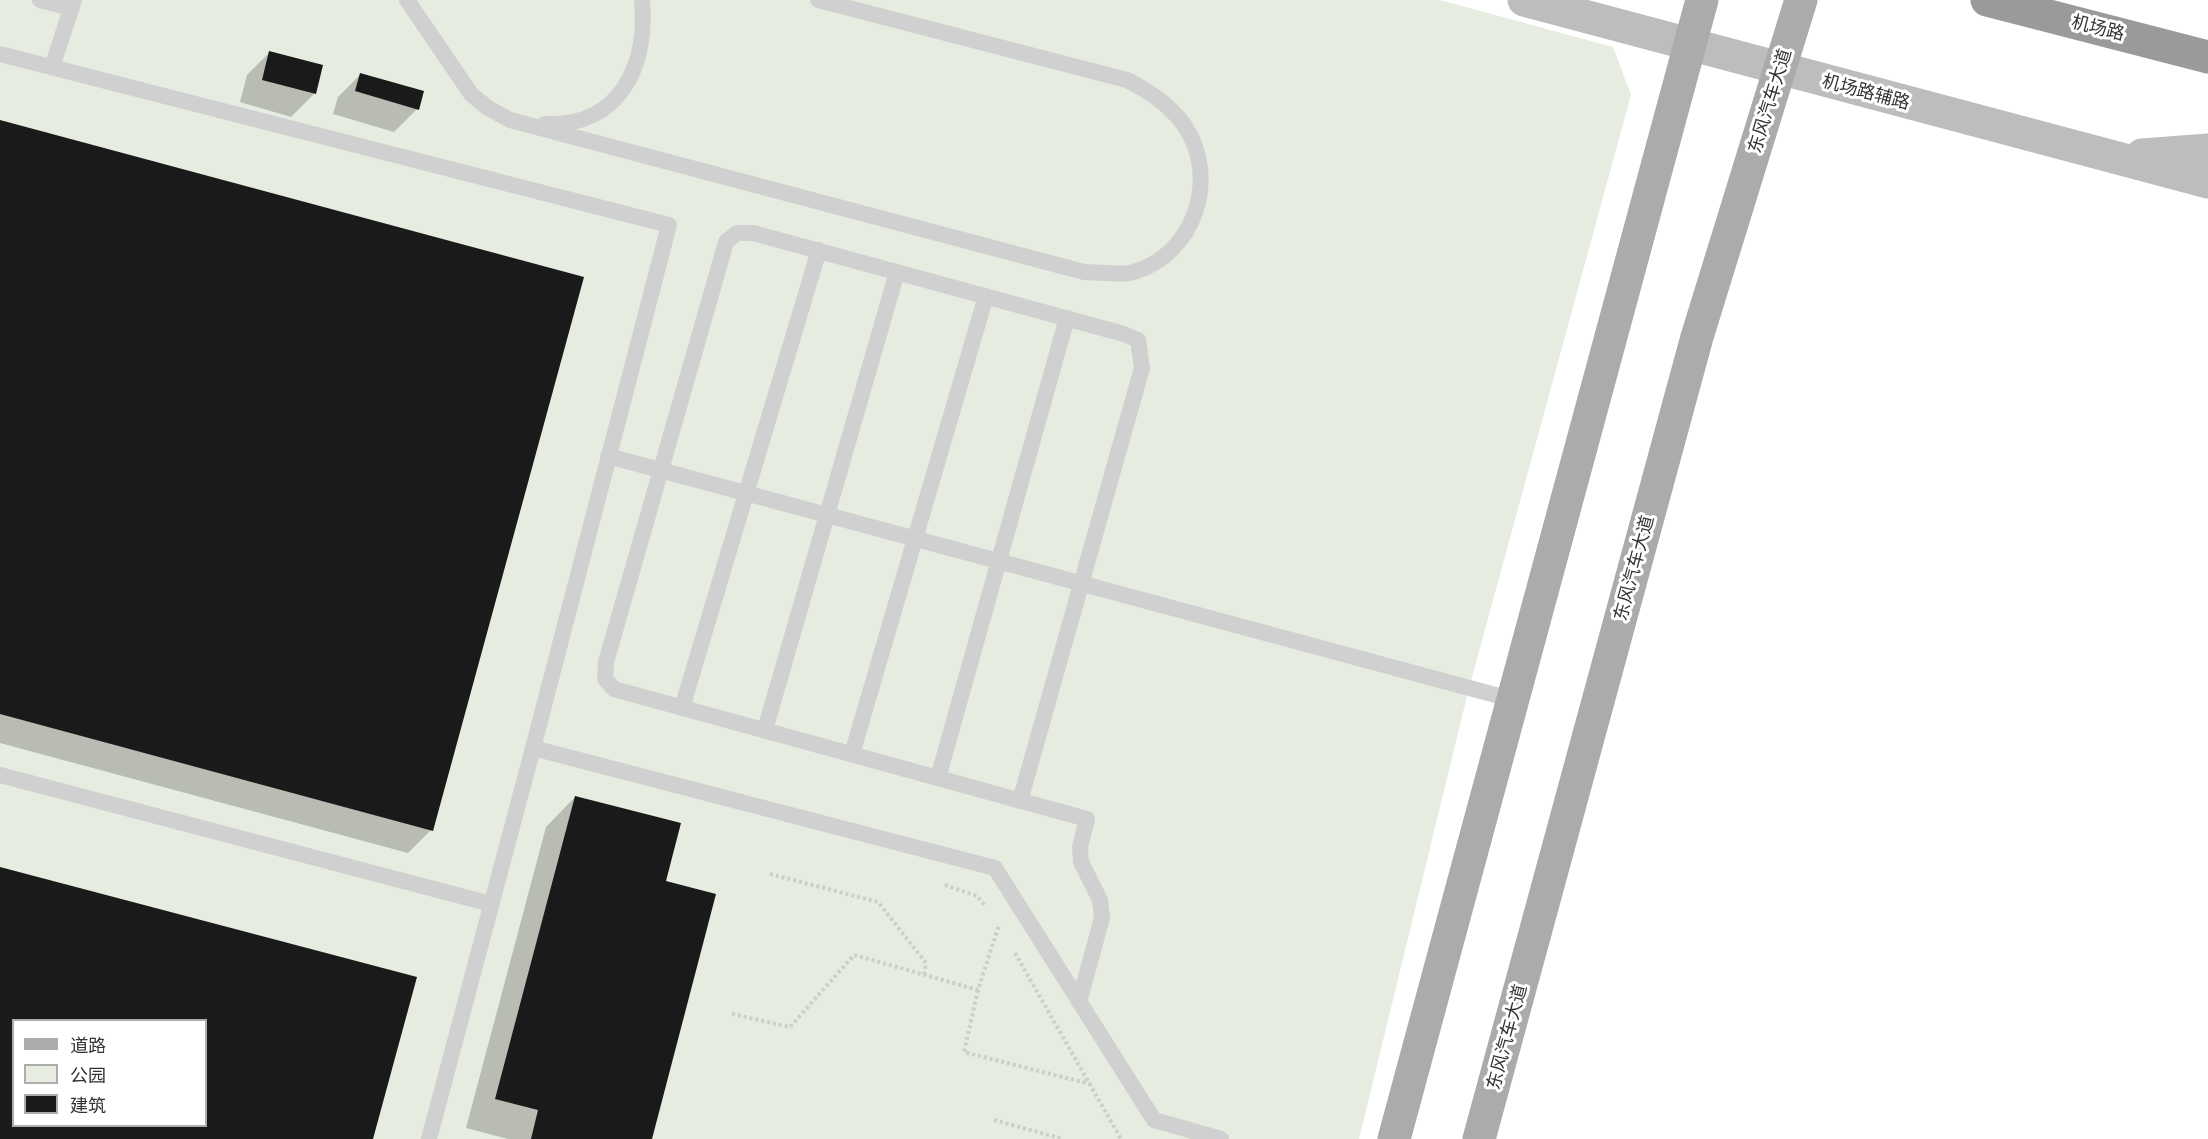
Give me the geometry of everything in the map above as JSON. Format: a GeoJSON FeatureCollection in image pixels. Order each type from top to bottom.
{"type":"FeatureCollection","features":[{"type":"Feature","properties":{"kind":"highway","name":"机场路"},"geometry":{"type":"LineString","coordinates":[[1987,0],[2208,57]]}},
{"type":"Feature","properties":{"kind":"main road"},"geometry":{"type":"LineString","coordinates":[[1394,1139],[1702,0]]}},
{"type":"Feature","properties":{"kind":"main road","name":"东风汽车大道"},"geometry":{"type":"LineString","coordinates":[[1479,1139],[1697,337],[1802,0]]}},
{"type":"Feature","properties":{"kind":"street","name":"机场路辅路"},"geometry":{"type":"LineString","coordinates":[[1524,0],[1780,70],[2208,182]]}},
{"type":"Feature","properties":{"kind":"street"},"geometry":{"type":"LineString","coordinates":[[2116,158],[2208,150]]}},
{"type":"Feature","properties":{"kind":"lane"},"geometry":{"type":"LineString","coordinates":[[40,0],[73,4],[52,68]]}},
{"type":"Feature","properties":{"kind":"lane"},"geometry":{"type":"LineString","coordinates":[[407,0],[471,93],[488,108],[510,120],[1084,272],[1134,272],[1164,257],[1190,230],[1201,194],[1198,155],[1185,125],[1152,92],[1127,80],[819,0]]}},
{"type":"Feature","properties":{"kind":"lane"},"geometry":{"type":"LineString","coordinates":[[523,123],[560,125],[592,114],[618,98],[634,74],[642,45],[642,0]]}},
{"type":"Feature","properties":{"kind":"lane"},"geometry":{"type":"LineString","coordinates":[[0,54],[669,225],[429,1139]]}},
{"type":"Feature","properties":{"kind":"lane"},"geometry":{"type":"LineString","coordinates":[[1020,801],[1079,583],[1142,368],[1142,352],[1138,340],[1067,318],[819,250],[753,233],[737,233],[726,242],[659,470],[606,662],[605,679],[614,689],[1020,801],[1088,819],[1080,847],[1081,862],[1100,900],[1102,918],[1079,1002]]}},
{"type":"Feature","properties":{"kind":"lane"},"geometry":{"type":"LineString","coordinates":[[682,708],[819,250]]}},
{"type":"Feature","properties":{"kind":"lane"},"geometry":{"type":"LineString","coordinates":[[765,730],[897,272]]}},
{"type":"Feature","properties":{"kind":"lane"},"geometry":{"type":"LineString","coordinates":[[852,754],[986,296]]}},
{"type":"Feature","properties":{"kind":"lane"},"geometry":{"type":"LineString","coordinates":[[938,778],[1067,318]]}},
{"type":"Feature","properties":{"kind":"lane"},"geometry":{"type":"LineString","coordinates":[[609,456],[1514,700]]}},
{"type":"Feature","properties":{"kind":"lane"},"geometry":{"type":"LineString","coordinates":[[533,748],[995,868],[1154,1120],[1221,1139]]}},
{"type":"Feature","properties":{"kind":"lane"},"geometry":{"type":"LineString","coordinates":[[0,775],[491,904]]}},
{"type":"Feature","properties":{"kind":"path"},"geometry":{"type":"LineString","coordinates":[[770,874],[878,902],[926,963],[924,975]]}},
{"type":"Feature","properties":{"kind":"path"},"geometry":{"type":"LineString","coordinates":[[943,884],[977,896],[991,913]]}},
{"type":"Feature","properties":{"kind":"path"},"geometry":{"type":"LineString","coordinates":[[995,919],[1004,935]]}},
{"type":"Feature","properties":{"kind":"path"},"geometry":{"type":"LineString","coordinates":[[999,925],[978,990],[963,1052],[1090,1084]]}},
{"type":"Feature","properties":{"kind":"path"},"geometry":{"type":"LineString","coordinates":[[1010,945],[1121,1139]]}},
{"type":"Feature","properties":{"kind":"path"},"geometry":{"type":"LineString","coordinates":[[732,1014],[790,1027],[854,955],[978,990]]}},
{"type":"Feature","properties":{"kind":"path"},"geometry":{"type":"LineString","coordinates":[[994,1120],[1063,1139]]}},
{"type":"Feature","properties":{"kind":"green space"},"geometry":{"type":"Polygon","coordinates":[[[0,0],[1440,0],[1613,47],[1631,95],[1469,688],[1359,1139],[0,1139],[0,0]]]}},
{"type":"Feature","properties":{"kind":"building"},"geometry":{"type":"Polygon","coordinates":[[[269,51],[323,65],[316,94],[262,80],[269,51]]]}},
{"type":"Feature","properties":{"kind":"building"},"geometry":{"type":"Polygon","coordinates":[[[360,73],[424,91],[419,110],[355,91],[360,73]]]}},
{"type":"Feature","properties":{"kind":"building"},"geometry":{"type":"Polygon","coordinates":[[[0,120],[584,277],[433,831],[0,714],[0,120]]]}},
{"type":"Feature","properties":{"kind":"building"},"geometry":{"type":"Polygon","coordinates":[[[575,796],[681,823],[666,881],[716,894],[652,1139],[531,1139],[538,1110],[495,1099],[575,796]]]}},
{"type":"Feature","properties":{"kind":"building"},"geometry":{"type":"Polygon","coordinates":[[[0,867],[417,977],[373,1139],[0,1139],[0,867]]]}}]}
